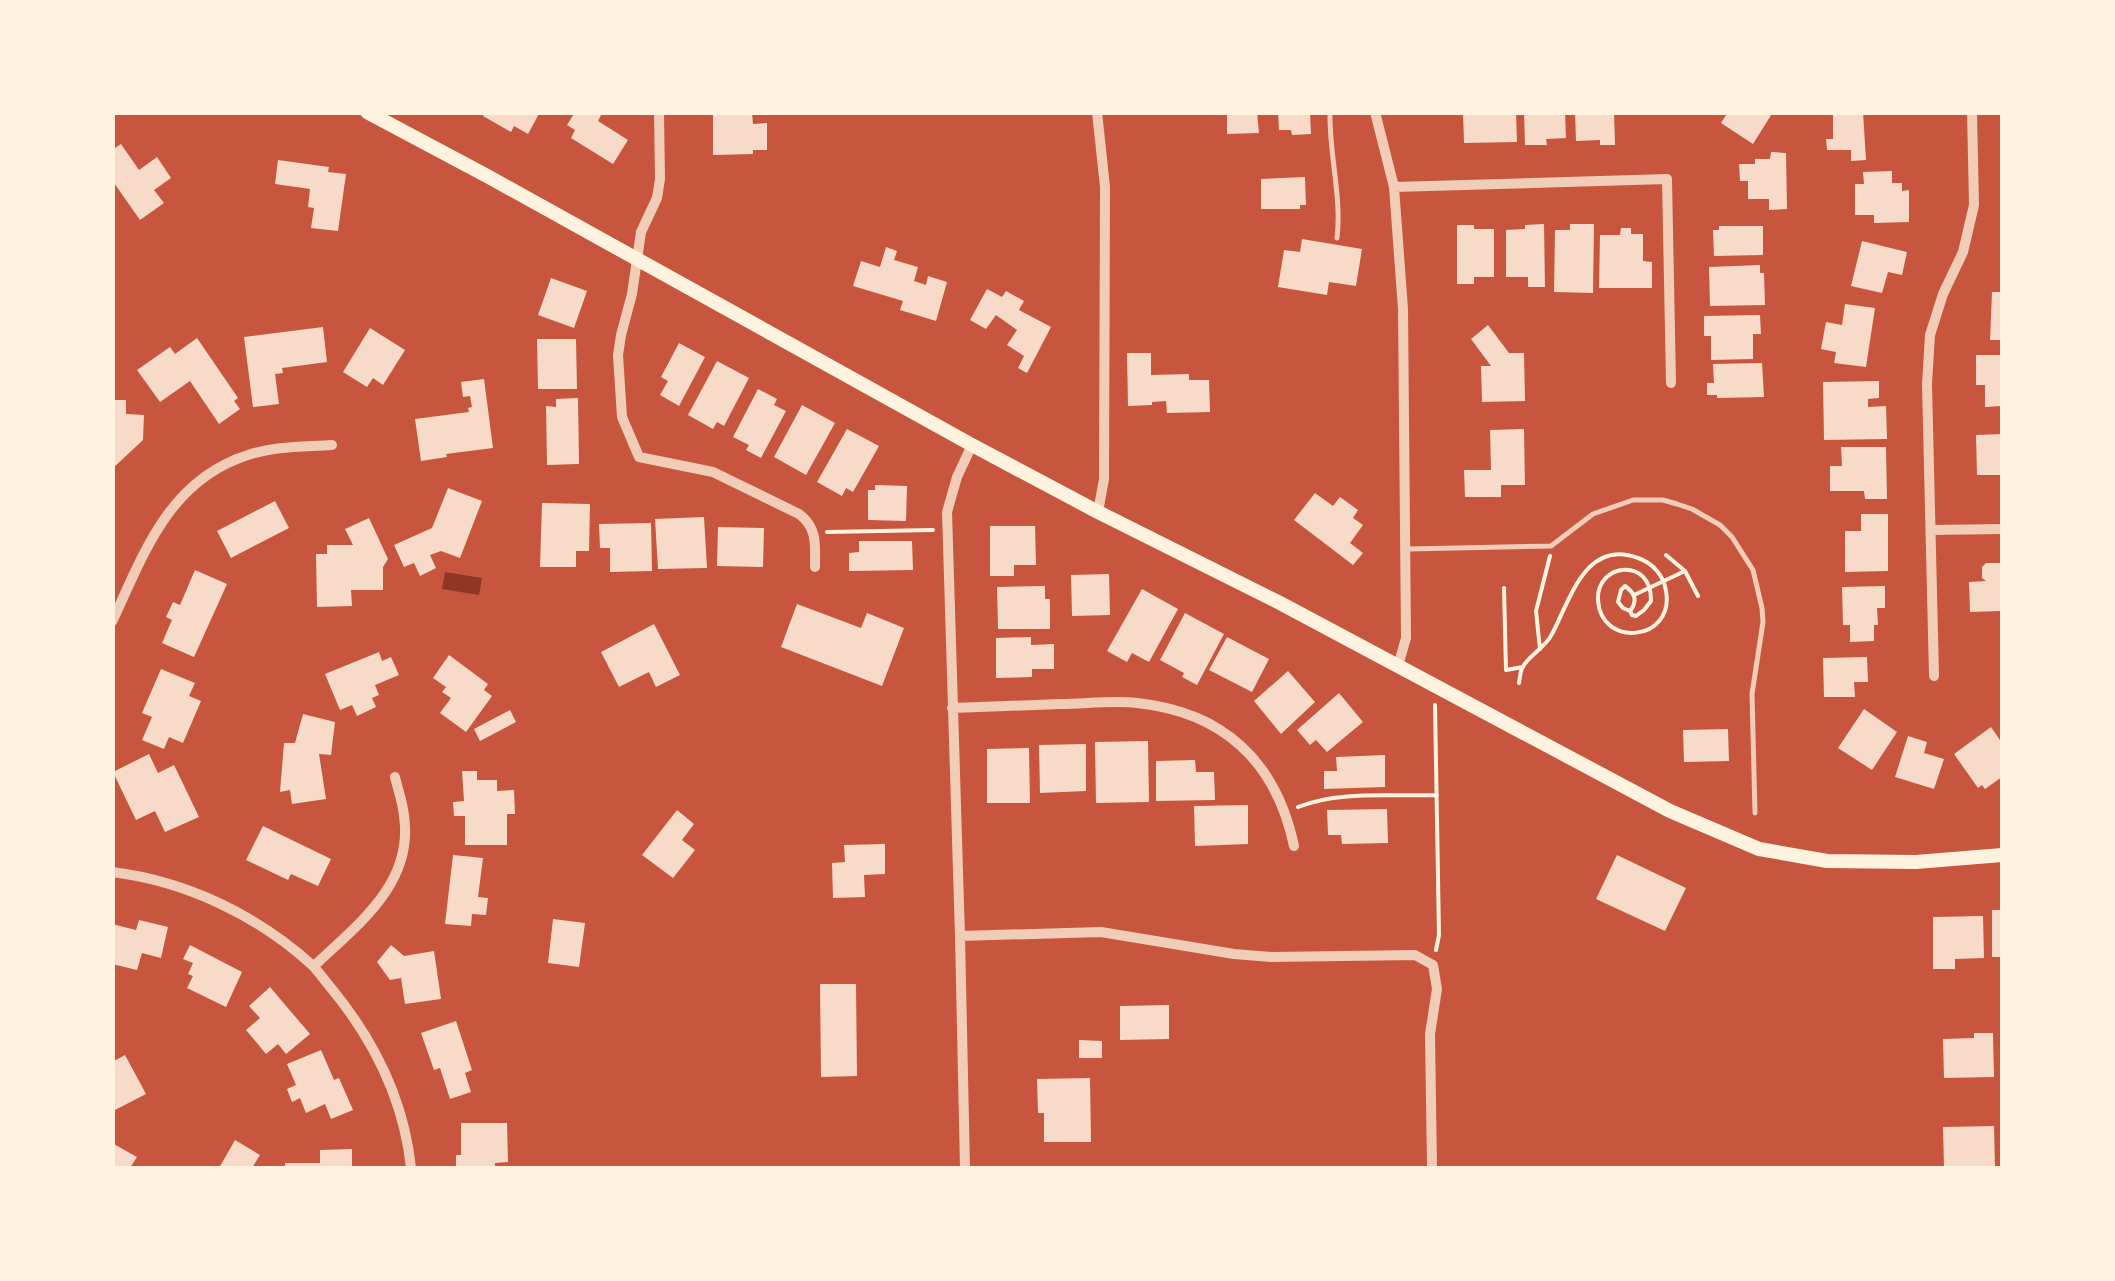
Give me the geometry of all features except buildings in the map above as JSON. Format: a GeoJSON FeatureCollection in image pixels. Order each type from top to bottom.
{"type":"FeatureCollection","features":[{"type":"Feature","properties":{"kind":"main road"},"geometry":{"type":"LineString","coordinates":[[366,112],[972,446],[1280,602],[1670,811],[1759,849],[1827,861],[1916,862],[2002,855]]}},
{"type":"Feature","properties":{"kind":"street"},"geometry":{"type":"LineString","coordinates":[[659,112],[657,198],[641,232],[632,294],[620,335],[622,417],[640,456],[713,472],[809,521],[815,533],[816,568]]}},
{"type":"Feature","properties":{"kind":"street"},"geometry":{"type":"LineString","coordinates":[[1098,112],[1105,188],[1104,479],[1098,512]]}},
{"type":"Feature","properties":{"kind":"street"},"geometry":{"type":"LineString","coordinates":[[1375,112],[1394,187],[1402,309],[1405,645],[1398,666]]}},
{"type":"Feature","properties":{"kind":"street"},"geometry":{"type":"LineString","coordinates":[[1934,676],[1927,384],[1930,335],[1943,294],[1964,252],[1974,205],[1972,112]]}},
{"type":"Feature","properties":{"kind":"street"},"geometry":{"type":"LineString","coordinates":[[1394,187],[1667,179],[1671,383]]}},
{"type":"Feature","properties":{"kind":"street"},"geometry":{"type":"LineString","coordinates":[[112,622],[146,549],[187,490],[218,467],[250,454],[332,445]]}},
{"type":"Feature","properties":{"kind":"street"},"geometry":{"type":"LineString","coordinates":[[964,1168],[947,512],[972,446]]}},
{"type":"Feature","properties":{"kind":"street"},"geometry":{"type":"LineString","coordinates":[[1931,530],[2002,530]]}},
{"type":"Feature","properties":{"kind":"street"},"geometry":{"type":"LineString","coordinates":[[952,708],[1133,702],[1200,718],[1234,738],[1260,764],[1286,812],[1294,846]]}},
{"type":"Feature","properties":{"kind":"street"},"geometry":{"type":"LineString","coordinates":[[314,966],[367,916],[400,869],[405,843],[404,816],[395,777]]}},
{"type":"Feature","properties":{"kind":"street"},"geometry":{"type":"LineString","coordinates":[[112,872],[165,883],[217,903],[273,935],[314,966],[378,1057],[402,1124],[411,1168]]}},
{"type":"Feature","properties":{"kind":"street"},"geometry":{"type":"LineString","coordinates":[[960,936],[1101,932],[1234,954],[1414,955],[1433,964],[1437,989],[1430,1034],[1432,1168]]}},
{"type":"Feature","properties":{"kind":"lane"},"geometry":{"type":"LineString","coordinates":[[1330,112],[1338,198],[1337,238]]}},
{"type":"Feature","properties":{"kind":"lane"},"geometry":{"type":"LineString","coordinates":[[1405,549],[1550,546],[1592,514],[1633,500],[1663,500],[1692,509],[1720,525],[1753,570],[1762,608],[1752,694],[1755,813]]}},
{"type":"Feature","properties":{"kind":"path"},"geometry":{"type":"LineString","coordinates":[[815,533],[948,529]]}},
{"type":"Feature","properties":{"kind":"path"},"geometry":{"type":"LineString","coordinates":[[1540,649],[1536,611],[1550,546]]}},
{"type":"Feature","properties":{"kind":"path"},"geometry":{"type":"LineString","coordinates":[[1519,683],[1523,667],[1552,635],[1577,582],[1603,558],[1622,554],[1637,557],[1654,567],[1663,582],[1666,593],[1658,622],[1650,630],[1622,632],[1607,622],[1598,600],[1600,587],[1613,573],[1637,572],[1650,589],[1650,601],[1636,616],[1618,602],[1625,586],[1634,595],[1630,611]]}},
{"type":"Feature","properties":{"kind":"path"},"geometry":{"type":"LineString","coordinates":[[1666,555],[1685,572],[1698,596]]}},
{"type":"Feature","properties":{"kind":"path"},"geometry":{"type":"LineString","coordinates":[[1634,595],[1685,572]]}},
{"type":"Feature","properties":{"kind":"path"},"geometry":{"type":"LineString","coordinates":[[1504,588],[1506,670],[1523,667]]}},
{"type":"Feature","properties":{"kind":"path"},"geometry":{"type":"LineString","coordinates":[[1433,964],[1439,935],[1434,685]]}},
{"type":"Feature","properties":{"kind":"path"},"geometry":{"type":"LineString","coordinates":[[1286,812],[1314,800],[1437,795]]}},
{"type":"Feature","properties":{"kind":"shaded area"},"geometry":{"type":"Polygon","coordinates":[[[445,572],[482,578],[479,595],[442,589],[445,572]]]}}]}
